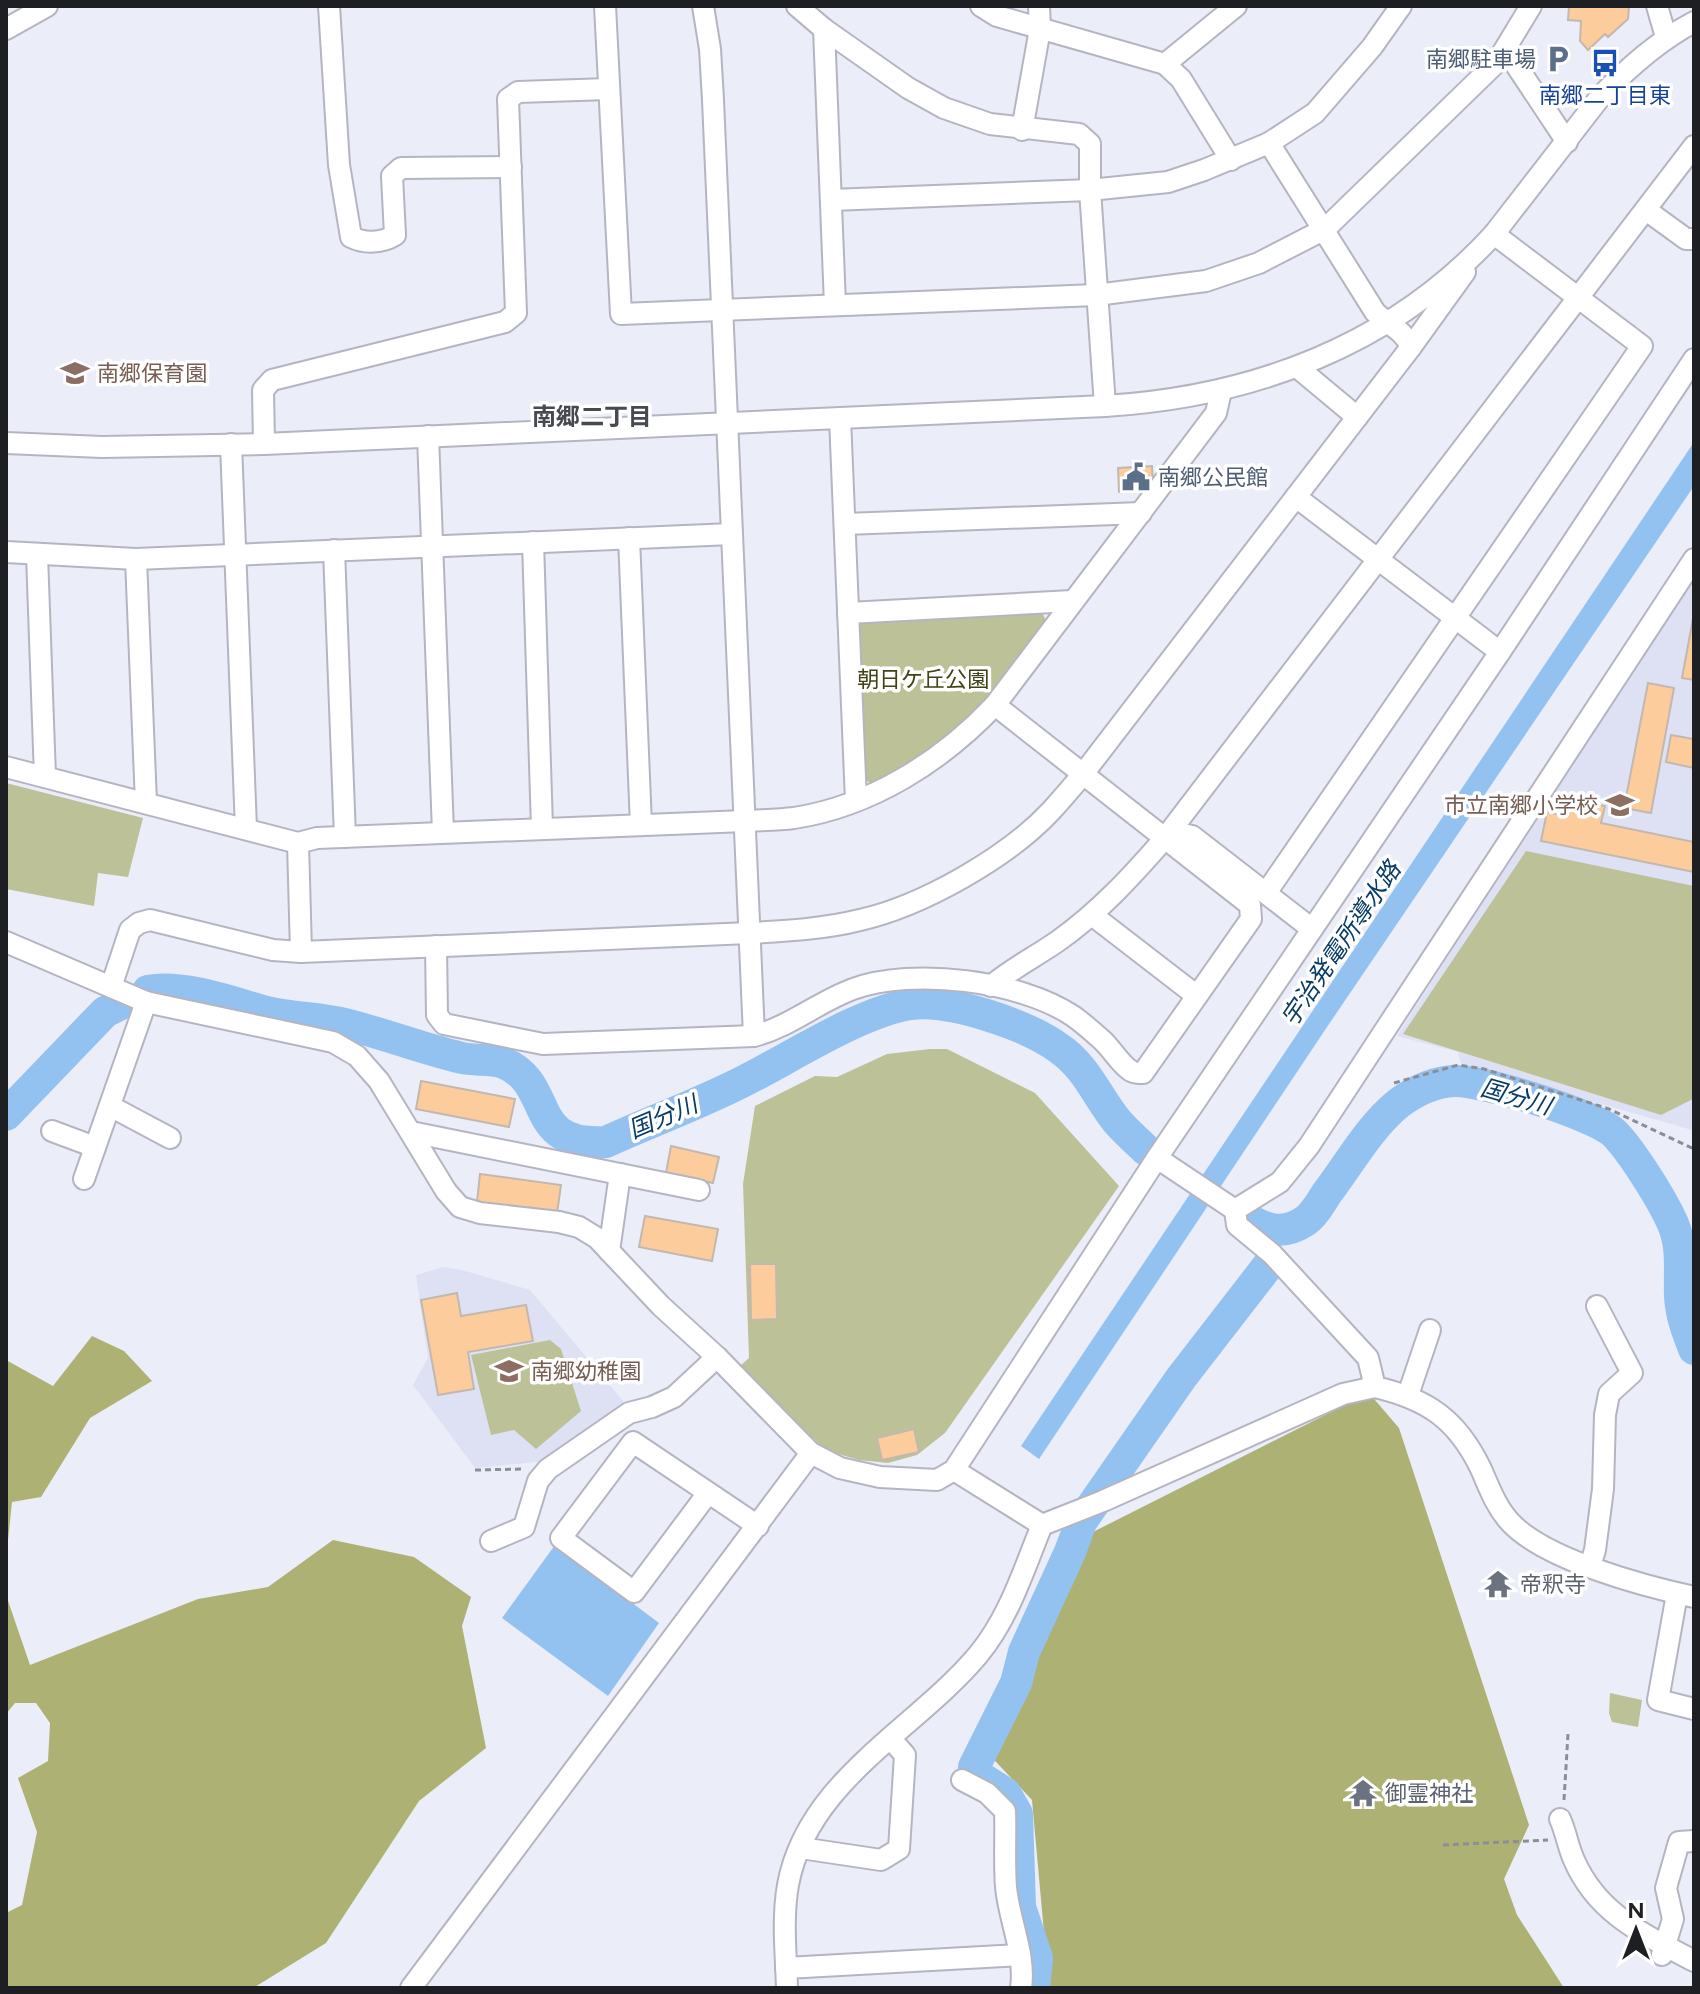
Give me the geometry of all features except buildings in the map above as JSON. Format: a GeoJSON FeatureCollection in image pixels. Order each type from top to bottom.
{"type":"FeatureCollection","features":[{"type":"Feature","properties":{"kind":"street"},"geometry":{"type":"LineString","coordinates":[[15,19],[47,6]]}},
{"type":"Feature","properties":{"kind":"street"},"geometry":{"type":"LineString","coordinates":[[329,6],[339,165],[351,237],[361,242],[386,240],[395,235],[392,176],[401,168],[511,167]]}},
{"type":"Feature","properties":{"kind":"street"},"geometry":{"type":"LineString","coordinates":[[605,6],[621,314],[1096,295],[1206,281],[1259,263],[1325,229],[1497,62],[1531,6]]}},
{"type":"Feature","properties":{"kind":"street"},"geometry":{"type":"LineString","coordinates":[[703,6],[713,87],[754,1036]]}},
{"type":"Feature","properties":{"kind":"street"},"geometry":{"type":"LineString","coordinates":[[797,6],[824,29],[908,88],[944,108],[990,124],[1079,134],[1090,144],[1096,295],[1105,406]]}},
{"type":"Feature","properties":{"kind":"street"},"geometry":{"type":"LineString","coordinates":[[981,6],[997,16],[1165,64],[1181,79],[1231,160]]}},
{"type":"Feature","properties":{"kind":"street"},"geometry":{"type":"LineString","coordinates":[[1022,130],[1040,29],[1039,6]]}},
{"type":"Feature","properties":{"kind":"street"},"geometry":{"type":"LineString","coordinates":[[1165,64],[1236,6]]}},
{"type":"Feature","properties":{"kind":"street"},"geometry":{"type":"LineString","coordinates":[[831,200],[1090,190],[1168,182],[1269,143],[1315,113],[1372,47],[1401,6]]}},
{"type":"Feature","properties":{"kind":"street"},"geometry":{"type":"LineString","coordinates":[[1657,6],[1666,37]]}},
{"type":"Feature","properties":{"kind":"street"},"geometry":{"type":"LineString","coordinates":[[111,987],[130,930],[150,920],[273,950],[301,952],[749,933],[800,930],[862,920],[957,881],[1016,842],[1050,813],[1296,497],[1411,347],[1479,251],[1601,96],[1666,37],[1694,22]]}},
{"type":"Feature","properties":{"kind":"street"},"geometry":{"type":"LineString","coordinates":[[824,29],[835,305]]}},
{"type":"Feature","properties":{"kind":"street"},"geometry":{"type":"LineString","coordinates":[[1506,50],[1567,142]]}},
{"type":"Feature","properties":{"kind":"street"},"geometry":{"type":"LineString","coordinates":[[264,444],[263,390],[272,380],[505,322],[516,313],[508,99],[518,92],[609,89]]}},
{"type":"Feature","properties":{"kind":"street"},"geometry":{"type":"LineString","coordinates":[[1269,143],[1375,312],[1386,323],[1398,327],[1411,347]]}},
{"type":"Feature","properties":{"kind":"street"},"geometry":{"type":"LineString","coordinates":[[991,986],[1015,966],[1055,943],[1092,915],[1130,879],[1165,838],[1694,146]]}},
{"type":"Feature","properties":{"kind":"street"},"geometry":{"type":"LineString","coordinates":[[1646,210],[1686,239],[1694,239]]}},
{"type":"Feature","properties":{"kind":"street"},"geometry":{"type":"LineString","coordinates":[[1266,893],[1642,346],[1494,234]]}},
{"type":"Feature","properties":{"kind":"street"},"geometry":{"type":"LineString","coordinates":[[6,443],[102,447],[264,444],[1148,403],[1221,391],[1297,367],[1339,348],[1386,323],[1429,293],[1479,251]]}},
{"type":"Feature","properties":{"kind":"street"},"geometry":{"type":"LineString","coordinates":[[6,942],[146,1002],[333,1042],[357,1056],[379,1081],[446,1191],[460,1207],[480,1213],[579,1227],[597,1238],[661,1306],[717,1357],[811,1453],[840,1468],[880,1477],[937,1480],[954,1470],[1157,1158],[1500,652],[1694,359]]}},
{"type":"Feature","properties":{"kind":"street"},"geometry":{"type":"LineString","coordinates":[[1297,367],[1357,417]]}},
{"type":"Feature","properties":{"kind":"street"},"geometry":{"type":"LineString","coordinates":[[6,767],[298,843],[317,838],[793,818],[856,801],[907,777],[945,752],[995,705],[1216,413],[1221,391]]}},
{"type":"Feature","properties":{"kind":"street"},"geometry":{"type":"LineString","coordinates":[[840,418],[856,801]]}},
{"type":"Feature","properties":{"kind":"street"},"geometry":{"type":"LineString","coordinates":[[428,436],[443,832]]}},
{"type":"Feature","properties":{"kind":"street"},"geometry":{"type":"LineString","coordinates":[[231,444],[246,829]]}},
{"type":"Feature","properties":{"kind":"street"},"geometry":{"type":"LineString","coordinates":[[1296,497],[1500,652]]}},
{"type":"Feature","properties":{"kind":"street"},"geometry":{"type":"LineString","coordinates":[[845,524],[1141,513]]}},
{"type":"Feature","properties":{"kind":"street"},"geometry":{"type":"LineString","coordinates":[[6,552],[136,559],[732,534]]}},
{"type":"Feature","properties":{"kind":"street"},"geometry":{"type":"LineString","coordinates":[[629,538],[641,825]]}},
{"type":"Feature","properties":{"kind":"street"},"geometry":{"type":"LineString","coordinates":[[533,542],[542,828]]}},
{"type":"Feature","properties":{"kind":"street"},"geometry":{"type":"LineString","coordinates":[[334,550],[345,837]]}},
{"type":"Feature","properties":{"kind":"street"},"geometry":{"type":"LineString","coordinates":[[37,555],[45,777]]}},
{"type":"Feature","properties":{"kind":"street"},"geometry":{"type":"LineString","coordinates":[[136,559],[146,803]]}},
{"type":"Feature","properties":{"kind":"street"},"geometry":{"type":"LineString","coordinates":[[1235,1210],[1280,1182],[1309,1146],[1694,559]]}},
{"type":"Feature","properties":{"kind":"street"},"geometry":{"type":"LineString","coordinates":[[848,613],[1072,601]]}},
{"type":"Feature","properties":{"kind":"street"},"geometry":{"type":"LineString","coordinates":[[436,946],[437,1015],[444,1024],[543,1044],[754,1036],[780,1029],[853,989],[901,977],[954,979],[1039,1000],[1072,1015],[1102,1040],[1128,1069],[1143,1073],[1251,919],[1250,905],[995,705]]}},
{"type":"Feature","properties":{"kind":"street"},"geometry":{"type":"LineString","coordinates":[[1165,838],[1178,833],[1192,836],[1312,929]]}},
{"type":"Feature","properties":{"kind":"street"},"geometry":{"type":"LineString","coordinates":[[298,843],[301,952]]}},
{"type":"Feature","properties":{"kind":"street"},"geometry":{"type":"LineString","coordinates":[[1092,915],[1197,996]]}},
{"type":"Feature","properties":{"kind":"street"},"geometry":{"type":"LineString","coordinates":[[84,1179],[146,1002]]}},
{"type":"Feature","properties":{"kind":"street"},"geometry":{"type":"LineString","coordinates":[[110,1106],[170,1138]]}},
{"type":"Feature","properties":{"kind":"street"},"geometry":{"type":"LineString","coordinates":[[52,1131],[95,1147]]}},
{"type":"Feature","properties":{"kind":"street"},"geometry":{"type":"LineString","coordinates":[[411,1132],[699,1190]]}},
{"type":"Feature","properties":{"kind":"street"},"geometry":{"type":"LineString","coordinates":[[1157,1158],[1235,1210],[1237,1225],[1272,1254],[1368,1358],[1375,1387]]}},
{"type":"Feature","properties":{"kind":"street"},"geometry":{"type":"LineString","coordinates":[[609,1251],[620,1174]]}},
{"type":"Feature","properties":{"kind":"street"},"geometry":{"type":"LineString","coordinates":[[1590,1566],[1603,1489],[1605,1415],[1609,1394],[1632,1373],[1597,1306]]}},
{"type":"Feature","properties":{"kind":"street"},"geometry":{"type":"LineString","coordinates":[[1408,1395],[1430,1330]]}},
{"type":"Feature","properties":{"kind":"street"},"geometry":{"type":"LineString","coordinates":[[491,1541],[524,1527],[538,1481],[548,1469],[629,1413],[674,1397],[717,1357]]}},
{"type":"Feature","properties":{"kind":"street"},"geometry":{"type":"LineString","coordinates":[[1020,1955],[786,1978],[784,1914],[788,1883],[801,1848],[838,1787],[952,1684],[980,1653],[1006,1611],[1042,1525],[1343,1394],[1375,1387],[1408,1395],[1435,1409],[1453,1426],[1474,1456],[1499,1508],[1512,1524],[1548,1549],[1643,1586],[1685,1596],[1658,1700],[1694,1709]]}},
{"type":"Feature","properties":{"kind":"street"},"geometry":{"type":"LineString","coordinates":[[708,1493],[634,1592],[561,1538],[633,1442],[758,1526]]}},
{"type":"Feature","properties":{"kind":"street"},"geometry":{"type":"LineString","coordinates":[[411,1988],[811,1453]]}},
{"type":"Feature","properties":{"kind":"street"},"geometry":{"type":"LineString","coordinates":[[954,1470],[1042,1525]]}},
{"type":"Feature","properties":{"kind":"street"},"geometry":{"type":"LineString","coordinates":[[801,1848],[881,1860],[899,1849],[905,1755],[890,1738]]}},
{"type":"Feature","properties":{"kind":"street"},"geometry":{"type":"LineString","coordinates":[[962,1780],[987,1793],[1005,1811],[1006,1886],[1023,1964],[1021,1988]]}},
{"type":"Feature","properties":{"kind":"street"},"geometry":{"type":"LineString","coordinates":[[1560,1819],[1577,1866],[1601,1903],[1663,1950],[1694,1961]]}},
{"type":"Feature","properties":{"kind":"street"},"geometry":{"type":"LineString","coordinates":[[1663,1950],[1673,1919],[1666,1888],[1679,1842],[1694,1841]]}},
{"type":"Feature","properties":{"kind":"path"},"geometry":{"type":"LineString","coordinates":[[1394,1083],[1458,1065],[1484,1069],[1609,1109],[1694,1149]]}},
{"type":"Feature","properties":{"kind":"path"},"geometry":{"type":"LineString","coordinates":[[475,1470],[548,1469]]}},
{"type":"Feature","properties":{"kind":"path"},"geometry":{"type":"LineString","coordinates":[[1560,1819],[1564,1812],[1568,1734]]}},
{"type":"Feature","properties":{"kind":"path"},"geometry":{"type":"LineString","coordinates":[[1443,1845],[1568,1839]]}},
{"type":"Feature","properties":{"kind":"shaded area","name":"市立南郷小学校"},"geometry":{"type":"Polygon","coordinates":[[[1694,574],[1692,1130],[1461,1064],[1458,1052],[1397,1036],[1694,574]]]}},
{"type":"Feature","properties":{"kind":"shaded area","name":"南郷幼稚園"},"geometry":{"type":"Polygon","coordinates":[[[443,1267],[530,1290],[629,1408],[545,1461],[475,1468],[413,1385],[428,1358],[416,1275],[443,1267]]]}},
{"type":"Feature","properties":{"kind":"green space","name":"朝日ケ丘公園"},"geometry":{"type":"Polygon","coordinates":[[[1041,610],[1047,623],[977,711],[950,739],[876,787],[864,779],[858,627],[867,619],[1041,610]]]}},
{"type":"Feature","properties":{"kind":"green space"},"geometry":{"type":"Polygon","coordinates":[[[6,783],[143,818],[128,877],[98,873],[94,906],[6,889],[6,783]]]}},
{"type":"Feature","properties":{"kind":"green space","name":"市立南郷小学校"},"geometry":{"type":"Polygon","coordinates":[[[1526,851],[1694,886],[1693,1099],[1661,1115],[1403,1034],[1526,851]]]}},
{"type":"Feature","properties":{"kind":"green space"},"geometry":{"type":"Polygon","coordinates":[[[947,1049],[1035,1093],[1119,1186],[945,1433],[917,1455],[888,1463],[859,1460],[825,1450],[740,1366],[749,1358],[743,1184],[755,1106],[815,1076],[837,1077],[887,1054],[947,1049]]]}},
{"type":"Feature","properties":{"kind":"green space"},"geometry":{"type":"Polygon","coordinates":[[[92,1336],[124,1351],[152,1381],[90,1418],[41,1497],[12,1502],[6,1560],[6,1360],[53,1386],[92,1336]]]}},
{"type":"Feature","properties":{"kind":"green space"},"geometry":{"type":"Polygon","coordinates":[[[550,1340],[561,1349],[581,1411],[536,1449],[514,1430],[491,1435],[471,1355],[550,1340]]]}},
{"type":"Feature","properties":{"kind":"green space"},"geometry":{"type":"Polygon","coordinates":[[[1369,1393],[1399,1428],[1529,1825],[1504,1879],[1517,1915],[1564,1988],[1049,1988],[1032,1800],[982,1747],[1079,1539],[1369,1393]]]}},
{"type":"Feature","properties":{"kind":"green space"},"geometry":{"type":"Polygon","coordinates":[[[333,1540],[414,1557],[471,1597],[462,1626],[486,1748],[419,1801],[326,1943],[253,1988],[6,1988],[6,1913],[22,1905],[37,1832],[18,1778],[48,1761],[50,1723],[36,1703],[15,1703],[6,1714],[6,1595],[30,1665],[198,1599],[268,1587],[333,1540]]]}},
{"type":"Feature","properties":{"kind":"green space"},"geometry":{"type":"Polygon","coordinates":[[[1610,1693],[1642,1700],[1638,1727],[1612,1722],[1610,1693]]]}},
{"type":"Feature","properties":{"kind":"water","name":"宇治発電所導水路"},"geometry":{"type":"Polygon","coordinates":[[[1694,442],[1694,486],[1039,1459],[1021,1446],[1694,442]]]}},
{"type":"Feature","properties":{"kind":"water"},"geometry":{"type":"Polygon","coordinates":[[[555,1545],[659,1623],[608,1696],[502,1618],[555,1545]]]}},
{"type":"Feature","properties":{"kind":"waterway","name":"国分川"},"geometry":{"type":"LineString","coordinates":[[148,991],[192,992],[267,1012],[345,1024],[462,1058],[504,1063],[520,1073],[530,1085],[544,1113],[563,1135],[580,1141],[606,1142],[723,1091],[869,1016],[911,1004],[947,1006],[1009,1023],[1060,1049],[1084,1073],[1116,1120],[1146,1150]]}},
{"type":"Feature","properties":{"kind":"waterway","name":"国分川"},"geometry":{"type":"LineString","coordinates":[[6,1115],[105,1012],[119,1005]]}},
{"type":"Feature","properties":{"kind":"waterway","name":"国分川"},"geometry":{"type":"LineString","coordinates":[[1244,1216],[1259,1225],[1281,1230],[1305,1221],[1388,1112],[1425,1088],[1454,1081],[1512,1092],[1602,1125],[1614,1133],[1629,1152],[1662,1203],[1676,1233],[1682,1310],[1694,1349]]}},
{"type":"Feature","properties":{"kind":"waterway"},"geometry":{"type":"LineString","coordinates":[[1034,1988],[1037,1958],[1020,1907],[1017,1814],[1005,1793],[975,1774],[974,1767],[1016,1683],[1024,1652],[1081,1522],[1181,1378],[1270,1263]]}},
{"type":"Feature","properties":{"kind":"place","name":"南郷駐車場"},"geometry":{"type":"Point","coordinates":[1558,59]}},
{"type":"Feature","properties":{"kind":"place","name":"南郷二丁目東"},"geometry":{"type":"Point","coordinates":[1605,63]}},
{"type":"Feature","properties":{"kind":"place","name":"南郷保育園"},"geometry":{"type":"Point","coordinates":[75,373]}},
{"type":"Feature","properties":{"kind":"place","name":"南郷公民館"},"geometry":{"type":"Point","coordinates":[1136,477]}},
{"type":"Feature","properties":{"kind":"place","name":"市立南郷小学校"},"geometry":{"type":"Point","coordinates":[1620,805]}},
{"type":"Feature","properties":{"kind":"place","name":"南郷幼稚園"},"geometry":{"type":"Point","coordinates":[509,1371]}},
{"type":"Feature","properties":{"kind":"place","name":"帝釈寺"},"geometry":{"type":"Point","coordinates":[1498,1584]}},
{"type":"Feature","properties":{"kind":"place","name":"御霊神社"},"geometry":{"type":"Point","coordinates":[1363,1793]}},
{"type":"Feature","properties":{"kind":"district","name":"南郷二丁目"},"geometry":{"type":"Point","coordinates":[592,417]}}]}
